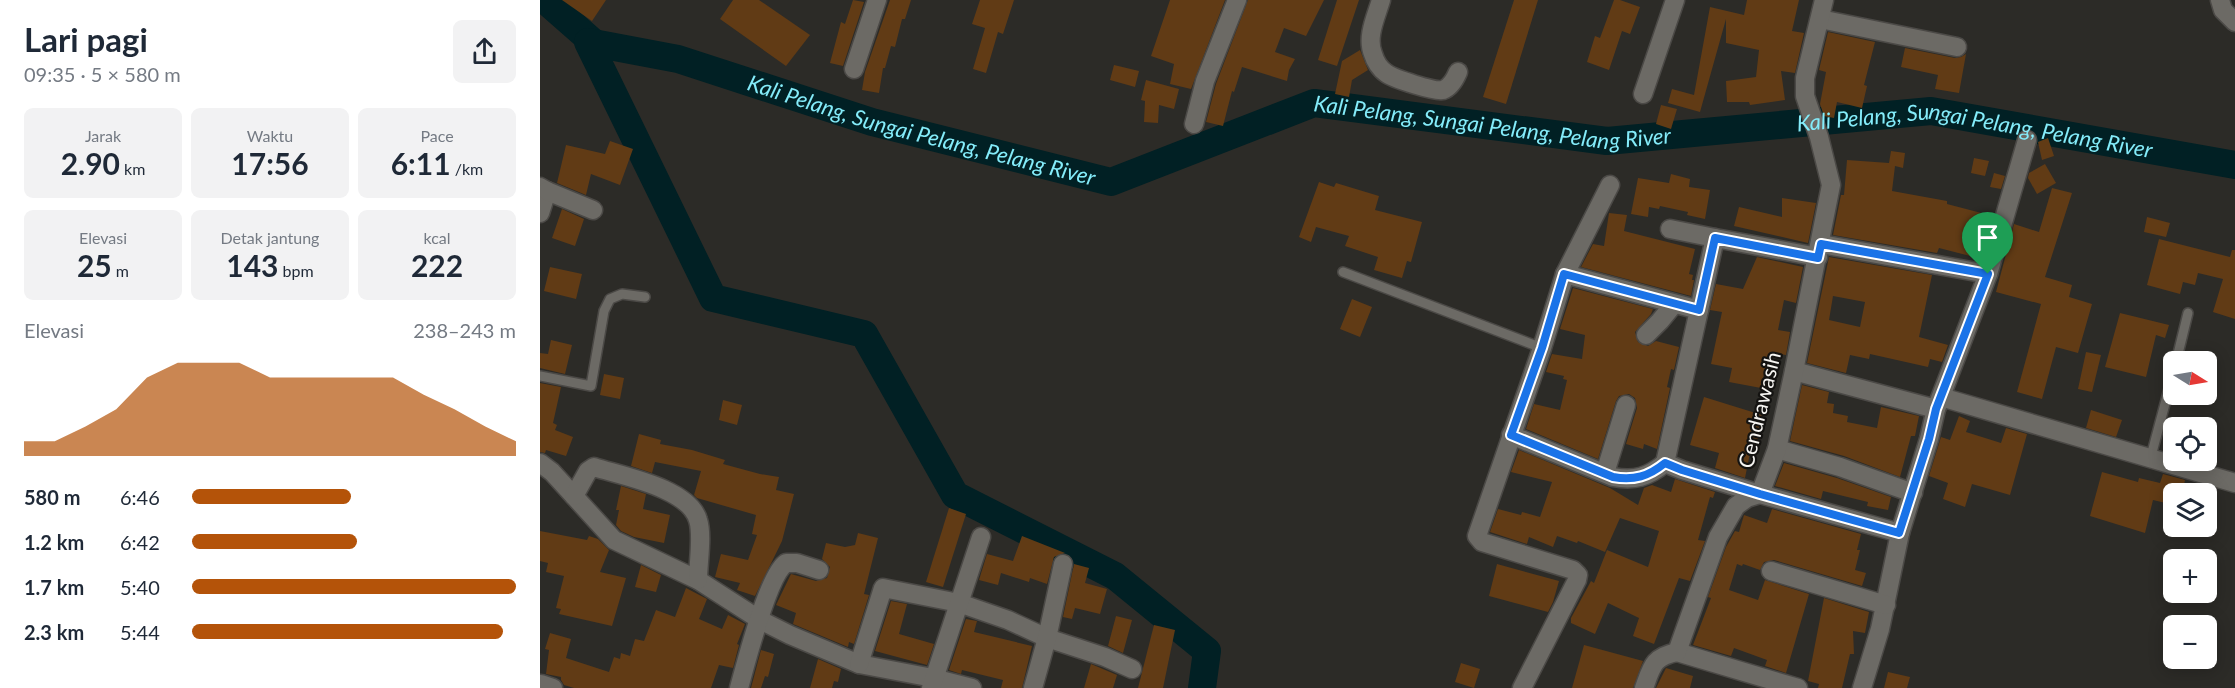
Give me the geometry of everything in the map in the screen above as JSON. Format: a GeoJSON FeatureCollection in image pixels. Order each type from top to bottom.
{"type":"FeatureCollection","features":[{"type":"Feature","properties":{"kind":"street"},"geometry":{"type":"LineString","coordinates":[[855,69],[876,0]]}},
{"type":"Feature","properties":{"kind":"street"},"geometry":{"type":"LineString","coordinates":[[1194,124],[1205,81],[1238,0]]}},
{"type":"Feature","properties":{"kind":"street"},"geometry":{"type":"LineString","coordinates":[[1381,0],[1370,38],[1372,53],[1383,71],[1392,77],[1438,90],[1448,87],[1455,80],[1458,72]]}},
{"type":"Feature","properties":{"kind":"street"},"geometry":{"type":"LineString","coordinates":[[1643,94],[1675,0]]}},
{"type":"Feature","properties":{"kind":"street"},"geometry":{"type":"LineString","coordinates":[[1824,0],[1820,19],[1957,47]]}},
{"type":"Feature","properties":{"kind":"street"},"geometry":{"type":"LineString","coordinates":[[2220,0],[2223,10],[2235,22]]}},
{"type":"Feature","properties":{"kind":"street","name":"Cendrawasih"},"geometry":{"type":"LineString","coordinates":[[1677,652],[1718,537],[1736,506],[1747,498],[1760,494],[1777,449],[1831,185],[1819,137],[1805,96],[1805,78],[1820,19]]}},
{"type":"Feature","properties":{"kind":"street"},"geometry":{"type":"LineString","coordinates":[[1862,688],[1886,605],[1899,533],[1913,493],[1938,403],[1988,274],[2027,140]]}},
{"type":"Feature","properties":{"kind":"street"},"geometry":{"type":"LineString","coordinates":[[1522,688],[1578,575],[1573,570],[1482,542],[1478,539],[1479,528],[1542,348],[1564,274],[1610,185]]}},
{"type":"Feature","properties":{"kind":"street"},"geometry":{"type":"LineString","coordinates":[[540,213],[544,189],[594,210]]}},
{"type":"Feature","properties":{"kind":"street"},"geometry":{"type":"LineString","coordinates":[[1670,229],[1715,238],[1988,274]]}},
{"type":"Feature","properties":{"kind":"street"},"geometry":{"type":"LineString","coordinates":[[1511,435],[1605,474],[1623,479],[1642,477],[1665,463],[1715,238]]}},
{"type":"Feature","properties":{"kind":"street"},"geometry":{"type":"LineString","coordinates":[[1564,274],[1699,310]]}},
{"type":"Feature","properties":{"kind":"street"},"geometry":{"type":"LineString","coordinates":[[1646,335],[1674,304]]}},
{"type":"Feature","properties":{"kind":"street"},"geometry":{"type":"LineString","coordinates":[[1794,371],[1938,403],[2235,483]]}},
{"type":"Feature","properties":{"kind":"street"},"geometry":{"type":"LineString","coordinates":[[1605,474],[1626,405]]}},
{"type":"Feature","properties":{"kind":"street"},"geometry":{"type":"LineString","coordinates":[[1777,449],[1840,467],[1913,493]]}},
{"type":"Feature","properties":{"kind":"street"},"geometry":{"type":"LineString","coordinates":[[540,463],[552,472],[614,540],[698,580],[760,620],[859,664],[932,683],[972,688]]}},
{"type":"Feature","properties":{"kind":"street"},"geometry":{"type":"LineString","coordinates":[[1665,463],[1760,494],[1899,533]]}},
{"type":"Feature","properties":{"kind":"street"},"geometry":{"type":"LineString","coordinates":[[574,496],[588,471],[594,467],[655,484],[684,502],[693,510],[699,523],[698,580]]}},
{"type":"Feature","properties":{"kind":"street"},"geometry":{"type":"LineString","coordinates":[[932,683],[981,537]]}},
{"type":"Feature","properties":{"kind":"street"},"geometry":{"type":"LineString","coordinates":[[739,688],[778,571],[786,563],[797,563],[819,570]]}},
{"type":"Feature","properties":{"kind":"street"},"geometry":{"type":"LineString","coordinates":[[1033,688],[1047,638],[1063,564]]}},
{"type":"Feature","properties":{"kind":"street"},"geometry":{"type":"LineString","coordinates":[[1771,571],[1886,605]]}},
{"type":"Feature","properties":{"kind":"street"},"geometry":{"type":"LineString","coordinates":[[859,664],[883,588],[959,603],[1132,669]]}},
{"type":"Feature","properties":{"kind":"street"},"geometry":{"type":"LineString","coordinates":[[1644,688],[1658,658],[1677,652],[1772,683],[1798,688]]}},
{"type":"Feature","properties":{"kind":"lane"},"geometry":{"type":"LineString","coordinates":[[1343,272],[1542,348]]}},
{"type":"Feature","properties":{"kind":"lane"},"geometry":{"type":"LineString","coordinates":[[540,375],[591,386],[604,311],[610,299],[622,294],[645,297]]}},
{"type":"Feature","properties":{"kind":"lane"},"geometry":{"type":"LineString","coordinates":[[2179,351],[2188,313]]}},
{"type":"Feature","properties":{"kind":"lane"},"geometry":{"type":"LineString","coordinates":[[2150,460],[2165,405]]}},
{"type":"Feature","properties":{"kind":"building"},"geometry":{"type":"Polygon","coordinates":[[[562,0],[606,0],[592,21],[562,0]]]}},
{"type":"Feature","properties":{"kind":"building"},"geometry":{"type":"Polygon","coordinates":[[[733,0],[759,0],[810,35],[786,66],[720,19],[733,0]]]}},
{"type":"Feature","properties":{"kind":"building"},"geometry":{"type":"Polygon","coordinates":[[[853,0],[864,2],[843,66],[830,63],[841,22],[845,24],[853,0]]]}},
{"type":"Feature","properties":{"kind":"building"},"geometry":{"type":"Polygon","coordinates":[[[890,0],[911,0],[905,19],[902,19],[895,47],[891,46],[885,68],[883,68],[879,93],[862,90],[865,72],[890,0]]]}},
{"type":"Feature","properties":{"kind":"building"},"geometry":{"type":"Polygon","coordinates":[[[980,0],[1014,0],[1003,34],[998,32],[986,73],[973,69],[985,28],[972,24],[980,0]]]}},
{"type":"Feature","properties":{"kind":"building"},"geometry":{"type":"Polygon","coordinates":[[[1170,0],[1225,0],[1191,89],[1170,84],[1174,64],[1151,56],[1170,0]]]}},
{"type":"Feature","properties":{"kind":"building"},"geometry":{"type":"Polygon","coordinates":[[[1248,0],[1324,0],[1306,36],[1284,28],[1275,52],[1295,59],[1289,70],[1287,81],[1242,67],[1234,92],[1232,91],[1223,126],[1206,122],[1216,84],[1248,0]]]}},
{"type":"Feature","properties":{"kind":"building"},"geometry":{"type":"Polygon","coordinates":[[[1337,0],[1359,0],[1337,66],[1318,60],[1337,0]]]}},
{"type":"Feature","properties":{"kind":"building"},"geometry":{"type":"Polygon","coordinates":[[[1514,0],[1538,0],[1506,104],[1483,97],[1514,0]]]}},
{"type":"Feature","properties":{"kind":"building"},"geometry":{"type":"Polygon","coordinates":[[[1614,0],[1640,7],[1630,34],[1622,31],[1609,70],[1587,62],[1595,36],[1600,38],[1614,0]]]}},
{"type":"Feature","properties":{"kind":"building"},"geometry":{"type":"Polygon","coordinates":[[[1747,0],[1799,0],[1792,31],[1804,33],[1795,73],[1781,71],[1785,100],[1750,105],[1749,102],[1727,102],[1726,81],[1756,77],[1759,50],[1726,43],[1726,19],[1700,112],[1668,103],[1672,89],[1694,95],[1710,7],[1744,15],[1747,0]]]}},
{"type":"Feature","properties":{"kind":"building"},"geometry":{"type":"Polygon","coordinates":[[[1828,32],[1875,42],[1864,85],[1867,86],[1862,108],[1837,102],[1834,118],[1824,116],[1820,104],[1826,72],[1819,70],[1828,32]]]}},
{"type":"Feature","properties":{"kind":"building"},"geometry":{"type":"Polygon","coordinates":[[[1905,48],[1955,58],[1966,54],[1959,93],[1935,89],[1938,75],[1901,67],[1905,48]]]}},
{"type":"Feature","properties":{"kind":"building"},"geometry":{"type":"Polygon","coordinates":[[[1360,50],[1368,70],[1352,80],[1349,97],[1335,94],[1342,61],[1360,50]]]}},
{"type":"Feature","properties":{"kind":"building"},"geometry":{"type":"Polygon","coordinates":[[[1114,65],[1139,71],[1135,87],[1110,80],[1114,65]]]}},
{"type":"Feature","properties":{"kind":"building"},"geometry":{"type":"Polygon","coordinates":[[[1146,80],[1179,89],[1174,109],[1159,105],[1158,123],[1144,122],[1145,101],[1141,100],[1146,80]]]}},
{"type":"Feature","properties":{"kind":"building"},"geometry":{"type":"Polygon","coordinates":[[[1661,105],[1677,109],[1671,129],[1656,124],[1661,105]]]}},
{"type":"Feature","properties":{"kind":"building"},"geometry":{"type":"Polygon","coordinates":[[[2048,138],[2054,156],[2042,160],[2038,142],[2048,138]]]}},
{"type":"Feature","properties":{"kind":"building"},"geometry":{"type":"Polygon","coordinates":[[[610,141],[633,149],[620,185],[591,174],[586,195],[557,183],[566,145],[605,154],[610,141]]]}},
{"type":"Feature","properties":{"kind":"building"},"geometry":{"type":"Polygon","coordinates":[[[1891,151],[1905,153],[1903,168],[1895,166],[1892,191],[1947,201],[1947,204],[1993,218],[1986,240],[1983,238],[1978,258],[1939,248],[1937,253],[1833,235],[1841,195],[1844,195],[1847,160],[1889,163],[1891,151]]]}},
{"type":"Feature","properties":{"kind":"building"},"geometry":{"type":"Polygon","coordinates":[[[1974,158],[1989,161],[1985,176],[1971,173],[1974,158]]]}},
{"type":"Feature","properties":{"kind":"building"},"geometry":{"type":"Polygon","coordinates":[[[2045,164],[2056,183],[2037,194],[2028,178],[2029,173],[2045,164]]]}},
{"type":"Feature","properties":{"kind":"building"},"geometry":{"type":"Polygon","coordinates":[[[1994,173],[2005,176],[2001,189],[1990,187],[1994,173]]]}},
{"type":"Feature","properties":{"kind":"building"},"geometry":{"type":"Polygon","coordinates":[[[1671,174],[1690,179],[1689,187],[1710,190],[1705,219],[1687,215],[1688,212],[1660,206],[1659,209],[1649,207],[1648,217],[1631,214],[1638,178],[1669,183],[1671,174]]]}},
{"type":"Feature","properties":{"kind":"building"},"geometry":{"type":"Polygon","coordinates":[[[1319,182],[1334,187],[1336,183],[1379,196],[1375,210],[1422,222],[1411,262],[1407,261],[1402,278],[1374,270],[1378,257],[1345,246],[1349,236],[1316,227],[1311,242],[1299,237],[1319,182]]]}},
{"type":"Feature","properties":{"kind":"building"},"geometry":{"type":"Polygon","coordinates":[[[2052,188],[2072,193],[2045,277],[2072,285],[2069,297],[2092,304],[2078,353],[2056,347],[2042,399],[2017,392],[2041,304],[1996,292],[2014,224],[2039,232],[2052,188]]]}},
{"type":"Feature","properties":{"kind":"building"},"geometry":{"type":"Polygon","coordinates":[[[1782,198],[1816,203],[1808,243],[1734,226],[1739,207],[1782,217],[1782,198]]]}},
{"type":"Feature","properties":{"kind":"building"},"geometry":{"type":"Polygon","coordinates":[[[562,209],[584,219],[575,246],[552,238],[562,209]]]}},
{"type":"Feature","properties":{"kind":"building"},"geometry":{"type":"Polygon","coordinates":[[[1609,213],[1627,215],[1624,231],[1695,249],[1689,274],[1693,275],[1692,280],[1694,280],[1691,296],[1581,267],[1593,244],[1604,246],[1609,213]]]}},
{"type":"Feature","properties":{"kind":"building"},"geometry":{"type":"Polygon","coordinates":[[[2147,217],[2170,223],[2166,237],[2144,232],[2147,217]]]}},
{"type":"Feature","properties":{"kind":"building"},"geometry":{"type":"Polygon","coordinates":[[[2159,239],[2230,257],[2232,250],[2235,250],[2235,319],[2213,312],[2223,279],[2198,273],[2195,285],[2183,282],[2180,294],[2147,285],[2159,239]]]}},
{"type":"Feature","properties":{"kind":"building"},"geometry":{"type":"Polygon","coordinates":[[[1757,257],[1803,267],[1796,303],[1784,300],[1778,330],[1790,332],[1786,355],[1774,353],[1771,370],[1765,369],[1761,388],[1729,382],[1732,368],[1711,364],[1722,312],[1710,310],[1716,284],[1743,289],[1757,257]]]}},
{"type":"Feature","properties":{"kind":"building"},"geometry":{"type":"Polygon","coordinates":[[[1829,257],[1932,275],[1919,337],[1948,345],[1942,362],[1930,359],[1928,367],[1870,354],[1869,359],[1850,355],[1846,373],[1807,363],[1829,257]],[[1833,296],[1829,320],[1860,327],[1865,302],[1833,296]]]}},
{"type":"Feature","properties":{"kind":"building"},"geometry":{"type":"Polygon","coordinates":[[[550,267],[582,274],[576,299],[544,291],[550,267]]]}},
{"type":"Feature","properties":{"kind":"building"},"geometry":{"type":"Polygon","coordinates":[[[1573,288],[1653,309],[1635,332],[1638,342],[1648,346],[1656,341],[1679,347],[1674,370],[1671,369],[1667,387],[1670,388],[1657,449],[1644,444],[1643,449],[1626,444],[1637,408],[1635,398],[1629,394],[1619,396],[1616,401],[1598,459],[1526,429],[1534,404],[1560,410],[1567,380],[1563,379],[1564,376],[1546,372],[1552,354],[1582,359],[1585,335],[1560,329],[1573,288]]]}},
{"type":"Feature","properties":{"kind":"building"},"geometry":{"type":"Polygon","coordinates":[[[1352,299],[1372,307],[1360,337],[1340,329],[1352,299]]]}},
{"type":"Feature","properties":{"kind":"building"},"geometry":{"type":"Polygon","coordinates":[[[2120,313],[2169,325],[2165,338],[2156,335],[2146,377],[2105,367],[2120,313]]]}},
{"type":"Feature","properties":{"kind":"building"},"geometry":{"type":"Polygon","coordinates":[[[551,340],[572,345],[565,374],[540,368],[540,353],[548,354],[551,340]]]}},
{"type":"Feature","properties":{"kind":"building"},"geometry":{"type":"Polygon","coordinates":[[[2086,352],[2101,355],[2092,392],[2078,389],[2086,352]]]}},
{"type":"Feature","properties":{"kind":"building"},"geometry":{"type":"Polygon","coordinates":[[[604,374],[624,378],[620,399],[600,395],[604,374]]]}},
{"type":"Feature","properties":{"kind":"building"},"geometry":{"type":"Polygon","coordinates":[[[540,383],[561,387],[553,423],[557,425],[555,430],[573,437],[566,456],[546,450],[545,453],[540,452],[540,383]]]}},
{"type":"Feature","properties":{"kind":"building"},"geometry":{"type":"Polygon","coordinates":[[[1802,385],[1829,392],[1827,403],[1834,404],[1833,413],[1848,416],[1847,422],[1877,428],[1881,407],[1919,416],[1915,436],[1911,436],[1900,477],[1844,456],[1790,441],[1802,385]]]}},
{"type":"Feature","properties":{"kind":"building"},"geometry":{"type":"Polygon","coordinates":[[[1704,397],[1762,415],[1755,454],[1750,453],[1745,478],[1715,468],[1719,453],[1690,445],[1704,397]]]}},
{"type":"Feature","properties":{"kind":"building"},"geometry":{"type":"Polygon","coordinates":[[[723,400],[742,405],[737,425],[719,420],[723,400]]]}},
{"type":"Feature","properties":{"kind":"building"},"geometry":{"type":"Polygon","coordinates":[[[2091,410],[2122,420],[2116,437],[2086,428],[2091,410]]]}},
{"type":"Feature","properties":{"kind":"building"},"geometry":{"type":"Polygon","coordinates":[[[1959,416],[1970,421],[1966,432],[2001,443],[2006,428],[2027,434],[2010,495],[1972,484],[1965,507],[1943,499],[1948,483],[1929,476],[1941,437],[1950,440],[1959,416]]]}},
{"type":"Feature","properties":{"kind":"building"},"geometry":{"type":"Polygon","coordinates":[[[639,434],[661,440],[660,444],[692,450],[725,460],[723,464],[779,477],[776,490],[794,494],[782,541],[755,596],[737,590],[740,583],[715,577],[721,554],[748,560],[757,535],[752,534],[756,515],[697,498],[694,495],[701,471],[655,462],[652,473],[631,466],[639,434]]]}},
{"type":"Feature","properties":{"kind":"building"},"geometry":{"type":"Polygon","coordinates":[[[1519,450],[1610,488],[1638,505],[1644,488],[1652,485],[1671,492],[1675,479],[1715,492],[1713,498],[1710,497],[1698,540],[1705,541],[1690,581],[1679,578],[1654,644],[1633,636],[1639,618],[1608,603],[1595,634],[1571,623],[1571,618],[1591,581],[1594,583],[1607,550],[1648,567],[1659,531],[1620,518],[1605,552],[1578,541],[1577,543],[1557,536],[1553,547],[1529,537],[1527,544],[1490,532],[1498,509],[1540,517],[1552,482],[1511,472],[1519,450]]]}},
{"type":"Feature","properties":{"kind":"building"},"geometry":{"type":"Polygon","coordinates":[[[1784,463],[1891,497],[1888,510],[1867,506],[1868,502],[1823,491],[1821,499],[1775,486],[1784,463]]]}},
{"type":"Feature","properties":{"kind":"building"},"geometry":{"type":"Polygon","coordinates":[[[2102,472],[2138,482],[2139,478],[2160,483],[2163,474],[2185,480],[2184,483],[2163,483],[2163,502],[2153,500],[2145,533],[2090,516],[2102,472]]]}},
{"type":"Feature","properties":{"kind":"building"},"geometry":{"type":"Polygon","coordinates":[[[621,486],[646,494],[643,509],[670,515],[664,543],[634,537],[621,531],[616,525],[619,510],[616,510],[621,486]]]}},
{"type":"Feature","properties":{"kind":"building"},"geometry":{"type":"Polygon","coordinates":[[[949,508],[966,514],[943,587],[926,582],[949,508]]]}},
{"type":"Feature","properties":{"kind":"building"},"geometry":{"type":"Polygon","coordinates":[[[1772,509],[1861,534],[1855,570],[1866,573],[1862,586],[1774,560],[1764,562],[1760,570],[1737,564],[1729,590],[1758,600],[1765,580],[1809,594],[1786,673],[1765,666],[1767,660],[1734,648],[1731,656],[1693,645],[1711,598],[1708,597],[1726,547],[1735,531],[1739,532],[1744,515],[1767,523],[1772,509]]]}},
{"type":"Feature","properties":{"kind":"building"},"geometry":{"type":"Polygon","coordinates":[[[540,531],[587,540],[589,536],[598,539],[609,550],[600,572],[626,578],[612,626],[559,614],[561,609],[556,608],[564,576],[546,572],[548,563],[540,561],[540,531]]]}},
{"type":"Feature","properties":{"kind":"building"},"geometry":{"type":"Polygon","coordinates":[[[858,533],[878,538],[864,594],[869,595],[854,644],[849,642],[848,647],[793,624],[796,613],[776,605],[791,574],[816,581],[827,578],[830,567],[822,559],[826,543],[845,547],[855,545],[858,533]]]}},
{"type":"Feature","properties":{"kind":"building"},"geometry":{"type":"Polygon","coordinates":[[[1022,536],[1065,553],[1054,557],[1047,584],[1030,578],[1029,582],[1001,573],[998,585],[979,580],[987,554],[1013,561],[1022,536]]]}},
{"type":"Feature","properties":{"kind":"building"},"geometry":{"type":"Polygon","coordinates":[[[1074,564],[1089,568],[1085,583],[1107,589],[1100,614],[1075,608],[1072,619],[1063,617],[1074,564]]]}},
{"type":"Feature","properties":{"kind":"building"},"geometry":{"type":"Polygon","coordinates":[[[1497,564],[1559,581],[1548,612],[1489,596],[1497,564]]]}},
{"type":"Feature","properties":{"kind":"building"},"geometry":{"type":"Polygon","coordinates":[[[641,565],[661,575],[656,592],[635,587],[641,565]]]}},
{"type":"Feature","properties":{"kind":"building"},"geometry":{"type":"Polygon","coordinates":[[[686,588],[707,599],[699,619],[722,629],[728,615],[745,624],[737,644],[739,645],[733,668],[719,665],[711,688],[574,688],[564,685],[561,677],[546,674],[549,650],[545,649],[550,633],[571,639],[566,658],[609,672],[614,657],[620,659],[621,653],[630,656],[635,639],[644,641],[656,610],[675,617],[686,588]]]}},
{"type":"Feature","properties":{"kind":"building"},"geometry":{"type":"Polygon","coordinates":[[[1824,598],[1869,612],[1865,633],[1853,631],[1854,654],[1850,654],[1842,688],[1818,688],[1819,684],[1808,681],[1824,598]]]}},
{"type":"Feature","properties":{"kind":"building"},"geometry":{"type":"Polygon","coordinates":[[[891,601],[907,604],[899,634],[934,644],[927,665],[875,651],[891,601]]]}},
{"type":"Feature","properties":{"kind":"building"},"geometry":{"type":"Polygon","coordinates":[[[1116,616],[1132,620],[1123,653],[1108,646],[1116,616]]]}},
{"type":"Feature","properties":{"kind":"building"},"geometry":{"type":"Polygon","coordinates":[[[966,619],[977,621],[974,632],[1032,646],[1022,688],[1001,688],[1003,680],[962,670],[961,674],[949,670],[966,619]]]}},
{"type":"Feature","properties":{"kind":"building"},"geometry":{"type":"Polygon","coordinates":[[[1154,625],[1175,630],[1163,688],[1138,688],[1154,625]]]}},
{"type":"Feature","properties":{"kind":"building"},"geometry":{"type":"Polygon","coordinates":[[[1584,645],[1643,661],[1633,688],[1572,688],[1584,645]]]}},
{"type":"Feature","properties":{"kind":"building"},"geometry":{"type":"Polygon","coordinates":[[[761,650],[774,654],[768,677],[765,676],[761,688],[751,688],[761,650]]]}},
{"type":"Feature","properties":{"kind":"building"},"geometry":{"type":"Polygon","coordinates":[[[818,659],[841,669],[838,682],[834,681],[832,688],[810,688],[818,659]]]}},
{"type":"Feature","properties":{"kind":"building"},"geometry":{"type":"Polygon","coordinates":[[[1461,663],[1480,669],[1474,688],[1455,682],[1461,663]]]}},
{"type":"Feature","properties":{"kind":"building"},"geometry":{"type":"Polygon","coordinates":[[[1091,664],[1117,675],[1113,688],[1084,688],[1091,664]]]}},
{"type":"Feature","properties":{"kind":"building"},"geometry":{"type":"Polygon","coordinates":[[[1666,668],[1693,676],[1690,688],[1656,688],[1666,668]]]}},
{"type":"Feature","properties":{"kind":"building"},"geometry":{"type":"Polygon","coordinates":[[[1888,672],[1910,677],[1907,688],[1884,688],[1888,672]]]}},
{"type":"Feature","properties":{"kind":"waterway"},"geometry":{"type":"LineString","coordinates":[[545,0],[594,43]]}},
{"type":"Feature","properties":{"kind":"waterway","name":"Kali Pelang, Sungai Pelang, Pelang River"},"geometry":{"type":"LineString","coordinates":[[1202,688],[1207,651],[1115,576],[955,495],[864,334],[713,298],[588,42],[678,59],[872,122],[1111,182],[1314,103],[1607,141],[1931,111],[2235,165]]}},
{"type":"Feature","properties":{"kind":"route"},"geometry":{"type":"LineString","coordinates":[[1715,238],[1818,258],[1821,244],[1988,274],[1936,409],[1913,493],[1899,533],[1760,494],[1665,463],[1648,476],[1623,479],[1613,477],[1511,435],[1542,348],[1564,274],[1699,310],[1715,238]]}}]}
